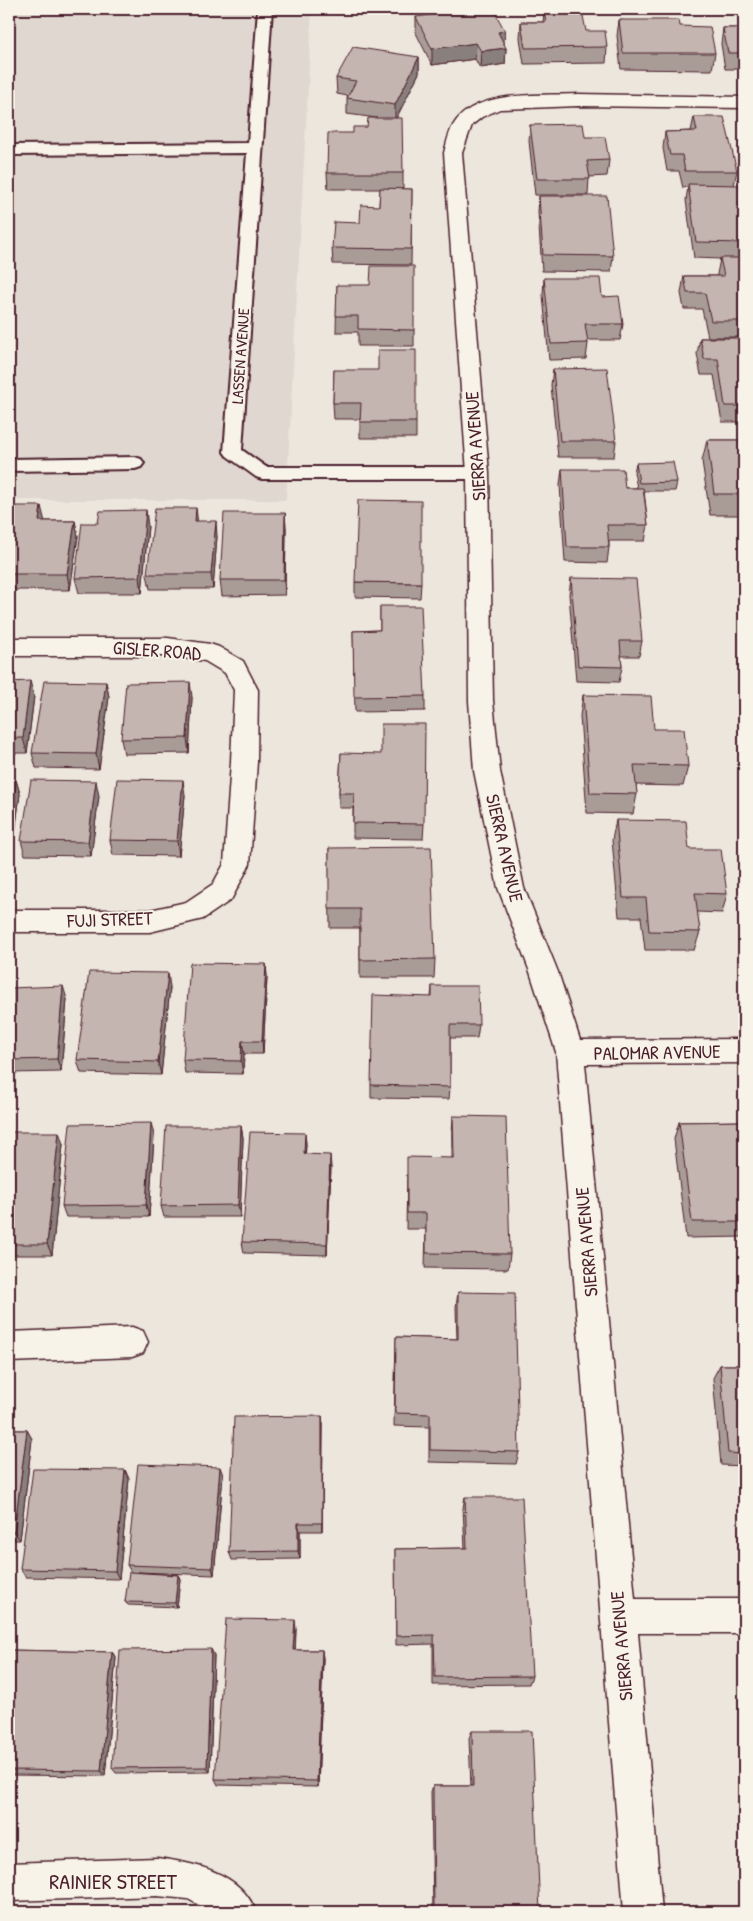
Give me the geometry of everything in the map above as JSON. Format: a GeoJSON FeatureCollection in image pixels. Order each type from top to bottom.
{"type":"FeatureCollection","features":[{"type":"Feature","properties":{"kind":"street","name":"SIERRA AVENUE"},"geometry":{"type":"LineString","coordinates":[[643,1912],[570,1052],[544,972],[511,888],[487,771],[481,700],[478,473],[453,153],[464,123],[475,113],[486,107],[512,102],[744,102]]}},
{"type":"Feature","properties":{"kind":"street","name":"GISLER ROAD"},"geometry":{"type":"LineString","coordinates":[[9,647],[168,647],[210,653],[234,667],[246,690],[244,762]]}},
{"type":"Feature","properties":{"kind":"street","name":"FUJI STREET"},"geometry":{"type":"LineString","coordinates":[[9,921],[150,921],[193,911],[222,892],[237,864],[244,762]]}},
{"type":"Feature","properties":{"kind":"street","name":"PALOMAR AVENUE"},"geometry":{"type":"LineString","coordinates":[[570,1052],[744,1051]]}},
{"type":"Feature","properties":{"kind":"street"},"geometry":{"type":"LineString","coordinates":[[9,1346],[132,1342]]}},
{"type":"Feature","properties":{"kind":"street"},"geometry":{"type":"LineString","coordinates":[[619,1616],[744,1616]]}},
{"type":"Feature","properties":{"kind":"street","name":"RAINIER STREET"},"geometry":{"type":"LineString","coordinates":[[9,1882],[157,1877],[191,1881],[222,1896],[237,1912]]}},
{"type":"Feature","properties":{"kind":"lane","name":"LASSEN AVENUE"},"geometry":{"type":"LineString","coordinates":[[266,9],[233,452],[262,473],[478,473]]}},
{"type":"Feature","properties":{"kind":"lane"},"geometry":{"type":"LineString","coordinates":[[9,150],[256,148]]}},
{"type":"Feature","properties":{"kind":"lane"},"geometry":{"type":"LineString","coordinates":[[9,465],[134,463]]}},
{"type":"Feature","properties":{"kind":"shaded area"},"geometry":{"type":"Polygon","coordinates":[[[9,9],[312,9],[286,500],[9,500],[9,9]]]}},
{"type":"Feature","properties":{"kind":"building"},"geometry":{"type":"Polygon","coordinates":[[[475,9],[493,9],[505,31],[498,32],[506,48],[481,51],[476,43],[432,49],[416,17],[475,9]]]}},
{"type":"Feature","properties":{"kind":"building"},"geometry":{"type":"Polygon","coordinates":[[[582,11],[586,31],[605,31],[607,47],[525,48],[521,22],[546,22],[544,12],[582,11]]]}},
{"type":"Feature","properties":{"kind":"building"},"geometry":{"type":"Polygon","coordinates":[[[619,20],[679,20],[680,26],[710,27],[715,53],[623,53],[619,20]]]}},
{"type":"Feature","properties":{"kind":"building"},"geometry":{"type":"Polygon","coordinates":[[[723,28],[744,28],[744,53],[728,53],[723,28]]]}},
{"type":"Feature","properties":{"kind":"building"},"geometry":{"type":"Polygon","coordinates":[[[353,47],[419,57],[395,105],[347,98],[356,81],[336,78],[353,47]]]}},
{"type":"Feature","properties":{"kind":"building"},"geometry":{"type":"Polygon","coordinates":[[[694,117],[724,117],[737,171],[685,171],[682,155],[670,155],[665,132],[697,131],[694,117]]]}},
{"type":"Feature","properties":{"kind":"building"},"geometry":{"type":"Polygon","coordinates":[[[368,118],[402,118],[403,173],[327,173],[328,133],[353,133],[353,127],[367,127],[368,118]]]}},
{"type":"Feature","properties":{"kind":"building"},"geometry":{"type":"Polygon","coordinates":[[[583,124],[585,137],[605,137],[609,160],[587,161],[590,179],[537,179],[530,125],[583,124]]]}},
{"type":"Feature","properties":{"kind":"building"},"geometry":{"type":"Polygon","coordinates":[[[688,184],[740,185],[744,210],[744,243],[696,242],[688,184]]]}},
{"type":"Feature","properties":{"kind":"building"},"geometry":{"type":"Polygon","coordinates":[[[380,188],[412,189],[411,249],[332,248],[334,222],[360,223],[361,205],[379,206],[380,188]]]}},
{"type":"Feature","properties":{"kind":"building"},"geometry":{"type":"Polygon","coordinates":[[[539,196],[607,196],[613,256],[543,255],[539,196]]]}},
{"type":"Feature","properties":{"kind":"building"},"geometry":{"type":"Polygon","coordinates":[[[720,258],[744,258],[744,321],[711,321],[705,293],[687,293],[684,276],[724,276],[720,258]]]}},
{"type":"Feature","properties":{"kind":"building"},"geometry":{"type":"Polygon","coordinates":[[[371,266],[414,266],[414,330],[358,329],[358,316],[336,316],[337,285],[370,285],[371,266]]]}},
{"type":"Feature","properties":{"kind":"building"},"geometry":{"type":"Polygon","coordinates":[[[544,278],[600,278],[602,297],[619,296],[623,324],[585,324],[588,343],[551,344],[544,278]]]}},
{"type":"Feature","properties":{"kind":"building"},"geometry":{"type":"Polygon","coordinates":[[[700,338],[744,338],[744,406],[725,406],[718,359],[704,359],[700,338]]]}},
{"type":"Feature","properties":{"kind":"building"},"geometry":{"type":"Polygon","coordinates":[[[378,350],[416,350],[416,422],[360,422],[361,403],[333,403],[334,370],[378,370],[378,350]]]}},
{"type":"Feature","properties":{"kind":"building"},"geometry":{"type":"Polygon","coordinates":[[[607,368],[616,441],[560,441],[553,369],[607,368]]]}},
{"type":"Feature","properties":{"kind":"building"},"geometry":{"type":"Polygon","coordinates":[[[707,440],[744,440],[744,494],[714,494],[707,440]]]}},
{"type":"Feature","properties":{"kind":"building"},"geometry":{"type":"Polygon","coordinates":[[[673,462],[677,482],[639,483],[636,463],[673,462]]]}},
{"type":"Feature","properties":{"kind":"building"},"geometry":{"type":"Polygon","coordinates":[[[562,469],[623,469],[625,488],[643,488],[648,525],[607,525],[609,547],[567,547],[562,469]]]}},
{"type":"Feature","properties":{"kind":"building"},"geometry":{"type":"Polygon","coordinates":[[[358,500],[421,501],[421,583],[355,582],[358,500]]]}},
{"type":"Feature","properties":{"kind":"building"},"geometry":{"type":"Polygon","coordinates":[[[16,506],[41,506],[39,521],[75,521],[67,574],[9,574],[9,547],[16,506]]]}},
{"type":"Feature","properties":{"kind":"building"},"geometry":{"type":"Polygon","coordinates":[[[155,508],[196,508],[195,521],[216,521],[211,574],[147,574],[155,508]]]}},
{"type":"Feature","properties":{"kind":"building"},"geometry":{"type":"Polygon","coordinates":[[[146,510],[140,577],[75,578],[82,523],[98,523],[100,511],[146,510]]]}},
{"type":"Feature","properties":{"kind":"building"},"geometry":{"type":"Polygon","coordinates":[[[224,513],[285,513],[284,580],[220,580],[224,513]]]}},
{"type":"Feature","properties":{"kind":"building"},"geometry":{"type":"Polygon","coordinates":[[[571,578],[636,579],[642,641],[620,641],[622,667],[578,666],[571,578]]]}},
{"type":"Feature","properties":{"kind":"building"},"geometry":{"type":"Polygon","coordinates":[[[380,606],[421,606],[425,696],[354,697],[353,631],[380,630],[380,606]]]}},
{"type":"Feature","properties":{"kind":"building"},"geometry":{"type":"Polygon","coordinates":[[[30,681],[23,738],[9,738],[9,682],[30,681]]]}},
{"type":"Feature","properties":{"kind":"building"},"geometry":{"type":"Polygon","coordinates":[[[44,681],[106,682],[96,754],[32,753],[44,681]]]}},
{"type":"Feature","properties":{"kind":"building"},"geometry":{"type":"Polygon","coordinates":[[[190,682],[187,738],[121,739],[126,683],[190,682]]]}},
{"type":"Feature","properties":{"kind":"building"},"geometry":{"type":"Polygon","coordinates":[[[583,695],[651,696],[654,729],[684,729],[688,766],[634,765],[637,794],[590,793],[583,695]]]}},
{"type":"Feature","properties":{"kind":"building"},"geometry":{"type":"Polygon","coordinates":[[[381,724],[425,724],[424,824],[353,823],[354,793],[339,793],[341,753],[381,754],[381,724]]]}},
{"type":"Feature","properties":{"kind":"building"},"geometry":{"type":"Polygon","coordinates":[[[117,779],[183,780],[177,841],[110,840],[117,779]]]}},
{"type":"Feature","properties":{"kind":"building"},"geometry":{"type":"Polygon","coordinates":[[[9,780],[16,780],[9,836],[9,780]]]}},
{"type":"Feature","properties":{"kind":"building"},"geometry":{"type":"Polygon","coordinates":[[[31,780],[96,781],[88,842],[21,841],[31,780]]]}},
{"type":"Feature","properties":{"kind":"building"},"geometry":{"type":"Polygon","coordinates":[[[616,820],[686,821],[689,849],[721,849],[727,894],[695,893],[700,932],[649,931],[646,898],[623,898],[616,820]]]}},
{"type":"Feature","properties":{"kind":"building"},"geometry":{"type":"Polygon","coordinates":[[[431,847],[435,959],[360,960],[360,909],[329,909],[329,848],[431,847]]]}},
{"type":"Feature","properties":{"kind":"building"},"geometry":{"type":"Polygon","coordinates":[[[190,963],[266,964],[262,1041],[242,1041],[241,1061],[183,1060],[190,963]]]}},
{"type":"Feature","properties":{"kind":"building"},"geometry":{"type":"Polygon","coordinates":[[[89,972],[168,973],[158,1062],[77,1060],[89,972]]]}},
{"type":"Feature","properties":{"kind":"building"},"geometry":{"type":"Polygon","coordinates":[[[63,986],[57,1059],[9,1060],[9,988],[63,986]]]}},
{"type":"Feature","properties":{"kind":"building"},"geometry":{"type":"Polygon","coordinates":[[[432,986],[478,986],[479,1025],[450,1025],[450,1087],[371,1085],[373,995],[432,997],[432,986]]]}},
{"type":"Feature","properties":{"kind":"building"},"geometry":{"type":"Polygon","coordinates":[[[453,1116],[506,1117],[510,1254],[426,1253],[426,1213],[407,1213],[407,1157],[454,1158],[453,1116]]]}},
{"type":"Feature","properties":{"kind":"building"},"geometry":{"type":"Polygon","coordinates":[[[744,1121],[744,1222],[692,1222],[679,1122],[744,1121]]]}},
{"type":"Feature","properties":{"kind":"building"},"geometry":{"type":"Polygon","coordinates":[[[151,1123],[146,1205],[62,1206],[70,1124],[151,1123]]]}},
{"type":"Feature","properties":{"kind":"building"},"geometry":{"type":"Polygon","coordinates":[[[166,1126],[241,1126],[238,1205],[161,1206],[166,1126]]]}},
{"type":"Feature","properties":{"kind":"building"},"geometry":{"type":"Polygon","coordinates":[[[9,1132],[59,1132],[47,1244],[9,1244],[9,1132]]]}},
{"type":"Feature","properties":{"kind":"building"},"geometry":{"type":"Polygon","coordinates":[[[250,1132],[305,1133],[304,1154],[330,1155],[327,1244],[242,1242],[250,1132]]]}},
{"type":"Feature","properties":{"kind":"building"},"geometry":{"type":"Polygon","coordinates":[[[458,1292],[515,1293],[519,1452],[430,1450],[430,1414],[395,1413],[396,1337],[458,1339],[458,1292]]]}},
{"type":"Feature","properties":{"kind":"building"},"geometry":{"type":"Polygon","coordinates":[[[720,1365],[744,1365],[744,1454],[728,1453],[720,1365]]]}},
{"type":"Feature","properties":{"kind":"building"},"geometry":{"type":"Polygon","coordinates":[[[322,1416],[322,1523],[298,1523],[298,1551],[229,1552],[234,1417],[322,1416]]]}},
{"type":"Feature","properties":{"kind":"building"},"geometry":{"type":"Polygon","coordinates":[[[9,1430],[27,1430],[14,1532],[9,1532],[9,1430]]]}},
{"type":"Feature","properties":{"kind":"building"},"geometry":{"type":"Polygon","coordinates":[[[138,1464],[220,1467],[212,1568],[127,1565],[138,1464]]]}},
{"type":"Feature","properties":{"kind":"building"},"geometry":{"type":"Polygon","coordinates":[[[33,1469],[125,1470],[115,1571],[20,1569],[33,1469]]]}},
{"type":"Feature","properties":{"kind":"building"},"geometry":{"type":"Polygon","coordinates":[[[465,1497],[522,1497],[532,1676],[435,1677],[434,1635],[396,1636],[395,1549],[467,1548],[465,1497]]]}},
{"type":"Feature","properties":{"kind":"building"},"geometry":{"type":"Polygon","coordinates":[[[129,1572],[178,1575],[175,1603],[125,1602],[129,1572]]]}},
{"type":"Feature","properties":{"kind":"building"},"geometry":{"type":"Polygon","coordinates":[[[226,1619],[295,1620],[293,1650],[322,1650],[317,1781],[215,1779],[226,1619]]]}},
{"type":"Feature","properties":{"kind":"building"},"geometry":{"type":"Polygon","coordinates":[[[211,1649],[207,1767],[112,1768],[120,1650],[211,1649]]]}},
{"type":"Feature","properties":{"kind":"building"},"geometry":{"type":"Polygon","coordinates":[[[9,1650],[112,1652],[101,1771],[9,1770],[9,1650]]]}},
{"type":"Feature","properties":{"kind":"building"},"geometry":{"type":"Polygon","coordinates":[[[472,1731],[532,1731],[540,1912],[434,1912],[433,1786],[473,1786],[472,1731]]]}}]}
